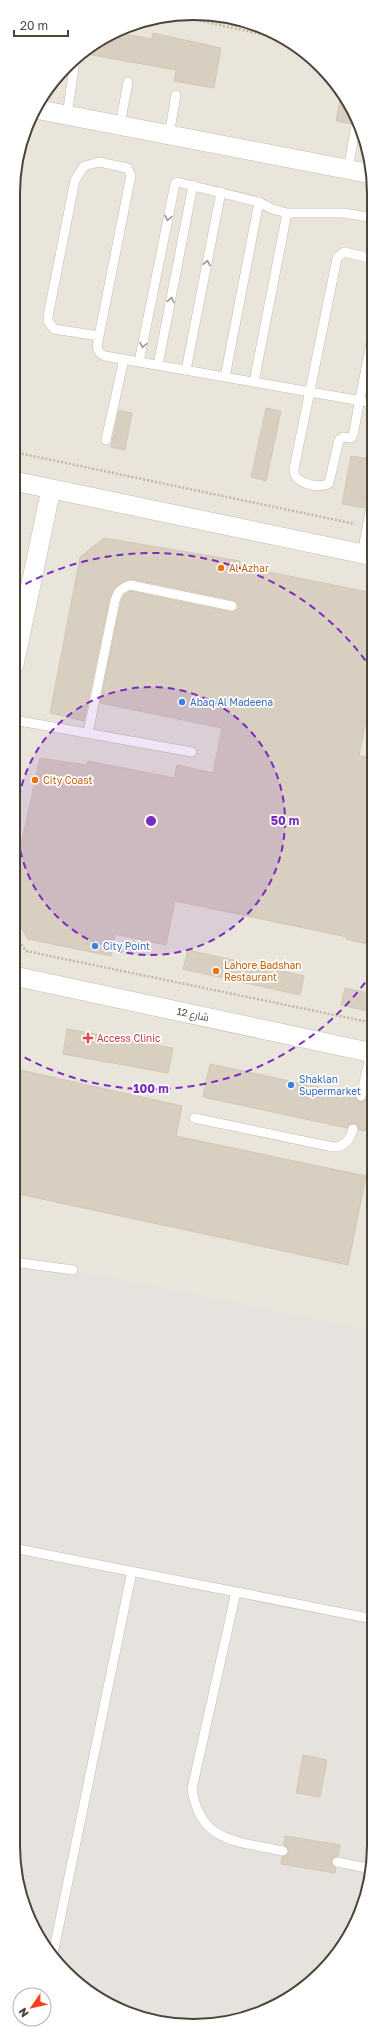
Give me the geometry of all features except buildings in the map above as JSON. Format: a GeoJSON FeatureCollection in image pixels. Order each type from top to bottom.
{"type":"FeatureCollection","features":[{"type":"Feature","properties":{"kind":"street"},"geometry":{"type":"LineString","coordinates":[[41,110],[366,173]]}},
{"type":"Feature","properties":{"kind":"street"},"geometry":{"type":"LineString","coordinates":[[20,482],[367,555]]}},
{"type":"Feature","properties":{"kind":"street"},"geometry":{"type":"LineString","coordinates":[[20,636],[51,489]]}},
{"type":"Feature","properties":{"kind":"street","name":"شارع 12"},"geometry":{"type":"LineString","coordinates":[[20,977],[367,1051]]}},
{"type":"Feature","properties":{"kind":"lane"},"geometry":{"type":"LineString","coordinates":[[66,115],[74,68]]}},
{"type":"Feature","properties":{"kind":"lane"},"geometry":{"type":"LineString","coordinates":[[120,125],[128,82]]}},
{"type":"Feature","properties":{"kind":"lane"},"geometry":{"type":"LineString","coordinates":[[169,135],[176,95]]}},
{"type":"Feature","properties":{"kind":"lane"},"geometry":{"type":"LineString","coordinates":[[348,170],[355,130]]}},
{"type":"Feature","properties":{"kind":"lane"},"geometry":{"type":"LineString","coordinates":[[99,336],[54,329],[48,321],[48,316],[75,180],[84,166],[99,162],[126,168],[131,175],[99,336],[98,352],[105,356],[367,402]]}},
{"type":"Feature","properties":{"kind":"lane"},"geometry":{"type":"LineString","coordinates":[[139,362],[175,184],[178,181],[259,202],[272,209],[287,213],[344,213],[367,217]]}},
{"type":"Feature","properties":{"kind":"lane"},"geometry":{"type":"LineString","coordinates":[[158,365],[193,185]]}},
{"type":"Feature","properties":{"kind":"lane"},"geometry":{"type":"LineString","coordinates":[[186,370],[221,192]]}},
{"type":"Feature","properties":{"kind":"lane"},"geometry":{"type":"LineString","coordinates":[[225,377],[259,202]]}},
{"type":"Feature","properties":{"kind":"lane"},"geometry":{"type":"LineString","coordinates":[[254,382],[287,213]]}},
{"type":"Feature","properties":{"kind":"lane"},"geometry":{"type":"LineString","coordinates":[[367,257],[344,252],[337,258],[294,469],[294,476],[300,482],[323,486],[329,483],[338,442],[341,438],[351,438],[353,434],[367,366]]}},
{"type":"Feature","properties":{"kind":"lane"},"geometry":{"type":"LineString","coordinates":[[106,440],[124,359]]}},
{"type":"Feature","properties":{"kind":"lane"},"geometry":{"type":"LineString","coordinates":[[88,733],[116,598],[122,588],[130,585],[232,606]]}},
{"type":"Feature","properties":{"kind":"lane"},"geometry":{"type":"LineString","coordinates":[[20,721],[192,752]]}},
{"type":"Feature","properties":{"kind":"lane"},"geometry":{"type":"LineString","coordinates":[[361,1096],[367,1072]]}},
{"type":"Feature","properties":{"kind":"lane"},"geometry":{"type":"LineString","coordinates":[[194,1118],[333,1147],[341,1146],[348,1141],[353,1129]]}},
{"type":"Feature","properties":{"kind":"lane"},"geometry":{"type":"LineString","coordinates":[[20,1263],[73,1270]]}},
{"type":"Feature","properties":{"kind":"lane"},"geometry":{"type":"LineString","coordinates":[[20,1549],[367,1618]]}},
{"type":"Feature","properties":{"kind":"lane"},"geometry":{"type":"LineString","coordinates":[[54,1949],[132,1571]]}},
{"type":"Feature","properties":{"kind":"lane"},"geometry":{"type":"LineString","coordinates":[[236,1592],[194,1777],[192,1789],[194,1806],[202,1822],[216,1833],[232,1840],[283,1851]]}},
{"type":"Feature","properties":{"kind":"lane"},"geometry":{"type":"LineString","coordinates":[[337,1862],[366,1868]]}},
{"type":"Feature","properties":{"kind":"path"},"geometry":{"type":"LineString","coordinates":[[198,20],[263,35]]}},
{"type":"Feature","properties":{"kind":"path"},"geometry":{"type":"LineString","coordinates":[[20,453],[367,526]]}},
{"type":"Feature","properties":{"kind":"path"},"geometry":{"type":"LineString","coordinates":[[20,942],[26,950],[367,1023]]}},
{"type":"Feature","properties":{"kind":"shaded area"},"geometry":{"type":"Polygon","coordinates":[[[182,20],[216,21],[249,29],[280,43],[308,63],[324,79],[338,97],[354,127],[364,160],[367,182],[366,1868],[358,1901],[344,1932],[324,1960],[308,1976],[280,1996],[249,2010],[216,2018],[182,2019],[160,2016],[127,2006],[97,1990],[79,1976],[63,1960],[49,1942],[33,1912],[23,1879],[20,1857],[21,171],[33,127],[49,97],[63,79],[79,63],[97,49],[127,33],[160,23],[182,20]]]}},
{"type":"Feature","properties":{"kind":"shaded area"},"geometry":{"type":"Polygon","coordinates":[[[20,1258],[367,1330],[366,1868],[354,1912],[338,1942],[324,1960],[308,1976],[290,1990],[260,2006],[249,2010],[216,2018],[182,2019],[160,2016],[127,2006],[97,1990],[79,1976],[63,1960],[43,1932],[29,1901],[23,1879],[20,1857],[20,1258]]]}},
{"type":"Feature","properties":{"kind":"place","name":"Al Azhar"},"geometry":{"type":"Point","coordinates":[221,568]}},
{"type":"Feature","properties":{"kind":"place","name":"Abaq Al Madeena"},"geometry":{"type":"Point","coordinates":[182,702]}},
{"type":"Feature","properties":{"kind":"place","name":"City Coast"},"geometry":{"type":"Point","coordinates":[35,780]}},
{"type":"Feature","properties":{"kind":"place","name":"City Point"},"geometry":{"type":"Point","coordinates":[95,946]}},
{"type":"Feature","properties":{"kind":"place","name":"Lahore Badshan Restaurant"},"geometry":{"type":"Point","coordinates":[216,971]}},
{"type":"Feature","properties":{"kind":"place","name":"Access Clinic"},"geometry":{"type":"Point","coordinates":[88,1038]}},
{"type":"Feature","properties":{"kind":"place","name":"Shaklan Supermarket"},"geometry":{"type":"Point","coordinates":[291,1085]}}]}
